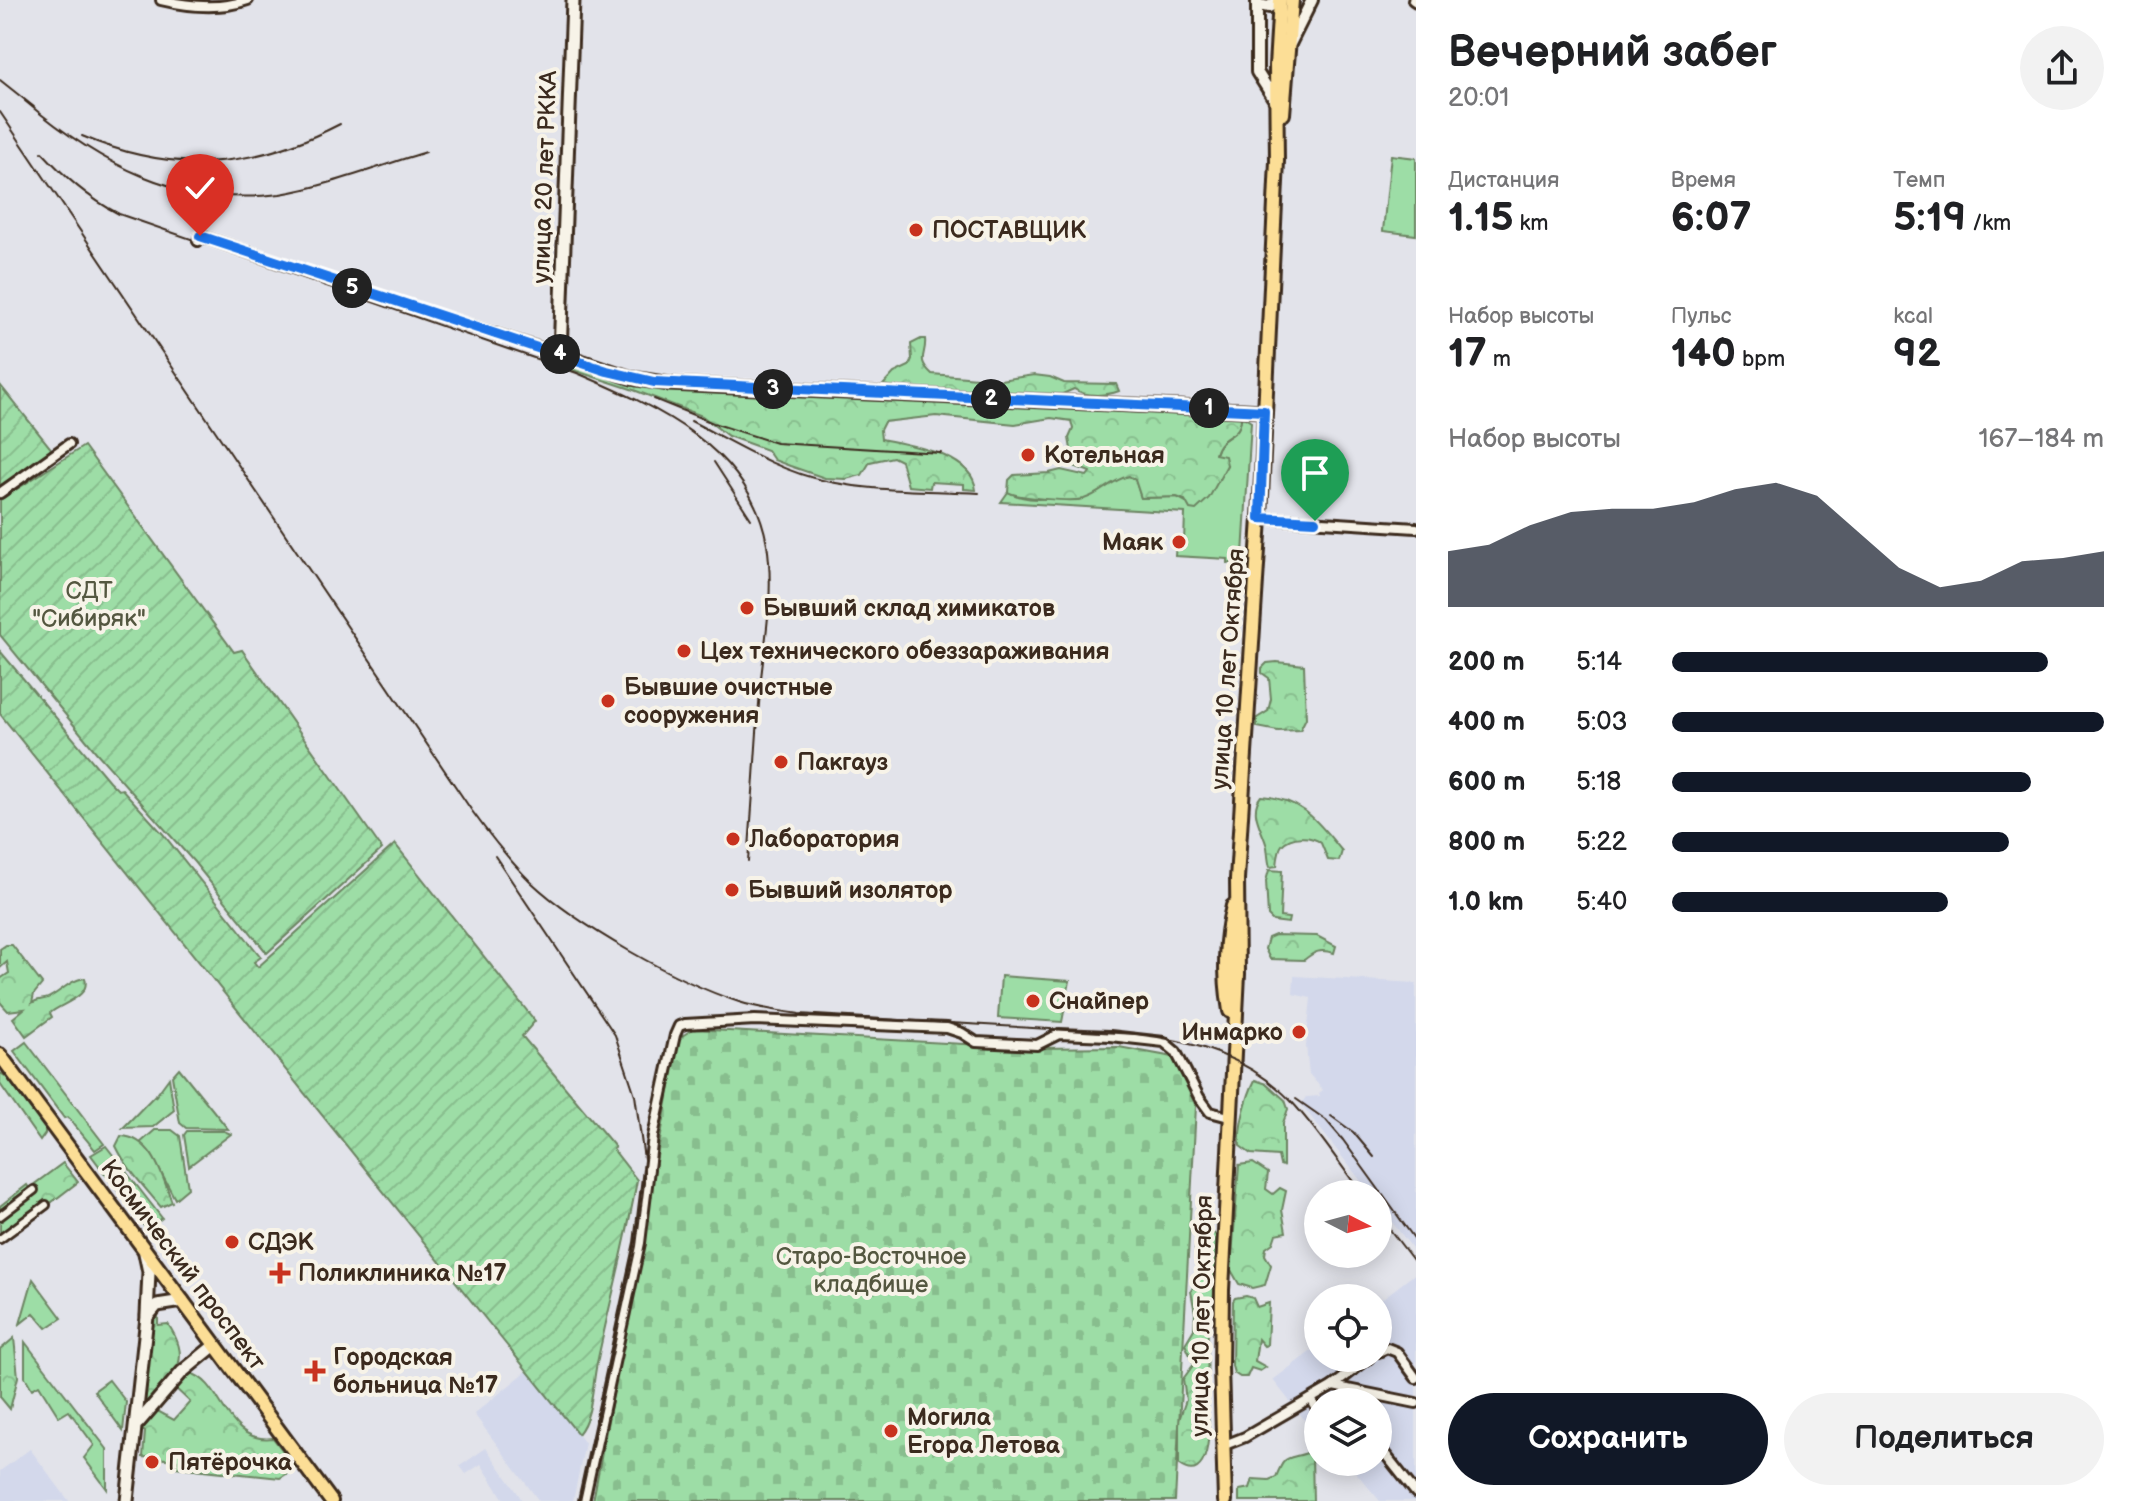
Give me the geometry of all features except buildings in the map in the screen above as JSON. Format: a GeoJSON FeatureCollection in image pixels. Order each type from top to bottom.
{"type":"FeatureCollection","features":[{"type":"Feature","properties":{"kind":"main road","name":"улица 20 лет РККА"},"geometry":{"type":"LineString","coordinates":[[560,354],[573,0]]}},
{"type":"Feature","properties":{"kind":"main road","name":"улица 10 лет Октября"},"geometry":{"type":"LineString","coordinates":[[1277,161],[1279,0]]}},
{"type":"Feature","properties":{"kind":"main road","name":"улица 10 лет Октября"},"geometry":{"type":"LineString","coordinates":[[1225,1501],[1222,1290],[1233,1036],[1225,953],[1236,892],[1260,518],[1277,161],[1292,0]]}},
{"type":"Feature","properties":{"kind":"main road"},"geometry":{"type":"LineString","coordinates":[[560,354],[632,378],[670,384],[1264,411]]}},
{"type":"Feature","properties":{"kind":"main road","name":"Космический проспект"},"geometry":{"type":"LineString","coordinates":[[0,1055],[331,1501]]}},
{"type":"Feature","properties":{"kind":"main road"},"geometry":{"type":"LineString","coordinates":[[127,1501],[147,1317],[149,1272],[142,1245]]}},
{"type":"Feature","properties":{"kind":"main road"},"geometry":{"type":"LineString","coordinates":[[147,1317],[157,1305],[183,1301]]}},
{"type":"Feature","properties":{"kind":"main road"},"geometry":{"type":"LineString","coordinates":[[135,1427],[182,1372],[215,1345]]}},
{"type":"Feature","properties":{"kind":"street"},"geometry":{"type":"LineString","coordinates":[[161,0],[215,7],[248,0]]}},
{"type":"Feature","properties":{"kind":"street"},"geometry":{"type":"LineString","coordinates":[[1276,102],[1257,72],[1258,2],[1269,7],[1279,0]]}},
{"type":"Feature","properties":{"kind":"street"},"geometry":{"type":"LineString","coordinates":[[1290,44],[1312,0]]}},
{"type":"Feature","properties":{"kind":"street"},"geometry":{"type":"LineString","coordinates":[[198,241],[200,236],[207,238],[387,300],[560,354]]}},
{"type":"Feature","properties":{"kind":"street"},"geometry":{"type":"LineString","coordinates":[[0,493],[69,444]]}},
{"type":"Feature","properties":{"kind":"street"},"geometry":{"type":"LineString","coordinates":[[1260,518],[1416,528]]}},
{"type":"Feature","properties":{"kind":"street"},"geometry":{"type":"LineString","coordinates":[[584,1501],[637,1258],[648,1195],[653,1136],[679,1026],[755,1020],[947,1028],[980,1042],[1037,1045],[1065,1033],[1154,1040],[1171,1046],[1176,1052],[1210,1112],[1229,1117]]}},
{"type":"Feature","properties":{"kind":"street"},"geometry":{"type":"LineString","coordinates":[[0,1216],[34,1190]]}},
{"type":"Feature","properties":{"kind":"street"},"geometry":{"type":"LineString","coordinates":[[0,1239],[46,1205]]}},
{"type":"Feature","properties":{"kind":"street"},"geometry":{"type":"LineString","coordinates":[[1392,1350],[1397,1352],[1416,1378]]}},
{"type":"Feature","properties":{"kind":"street"},"geometry":{"type":"LineString","coordinates":[[1330,1388],[1351,1372]]}},
{"type":"Feature","properties":{"kind":"street"},"geometry":{"type":"LineString","coordinates":[[1333,1386],[1416,1403]]}},
{"type":"Feature","properties":{"kind":"street"},"geometry":{"type":"LineString","coordinates":[[1222,1446],[1245,1437],[1304,1403]]}},
{"type":"Feature","properties":{"kind":"street"},"geometry":{"type":"LineString","coordinates":[[1392,1463],[1416,1493]]}},
{"type":"Feature","properties":{"kind":"shaded area"},"geometry":{"type":"Polygon","coordinates":[[[1294,976],[1416,983],[1416,1253],[1392,1222],[1392,1180],[1360,1180],[1301,1104],[1306,1097],[1320,1096],[1323,1090],[1309,1074],[1306,1046],[1311,998],[1293,994],[1294,976]]]}},
{"type":"Feature","properties":{"kind":"shaded area"},"geometry":{"type":"Polygon","coordinates":[[[1416,1273],[1416,1501],[1380,1501],[1359,1476],[1392,1476],[1392,1388],[1304,1388],[1304,1419],[1273,1380],[1304,1357],[1304,1372],[1392,1372],[1392,1291],[1416,1273]]]}},
{"type":"Feature","properties":{"kind":"shaded area"},"geometry":{"type":"Polygon","coordinates":[[[527,1371],[585,1443],[573,1501],[539,1501],[474,1414],[527,1371]]]}},
{"type":"Feature","properties":{"kind":"shaded area"},"geometry":{"type":"Polygon","coordinates":[[[486,1448],[522,1501],[505,1501],[481,1464],[466,1474],[460,1466],[486,1448]]]}},
{"type":"Feature","properties":{"kind":"shaded area"},"geometry":{"type":"Polygon","coordinates":[[[30,1449],[69,1501],[0,1501],[0,1471],[30,1449]]]}},
{"type":"Feature","properties":{"kind":"green space"},"geometry":{"type":"Polygon","coordinates":[[[1391,155],[1416,158],[1416,235],[1383,231],[1391,155]]]}},
{"type":"Feature","properties":{"kind":"green space"},"geometry":{"type":"Polygon","coordinates":[[[925,339],[924,364],[932,374],[1000,380],[1034,375],[1064,383],[1116,384],[1119,391],[1096,395],[1074,389],[1058,396],[1001,391],[910,390],[883,385],[894,373],[909,366],[911,344],[925,339]]]}},
{"type":"Feature","properties":{"kind":"green space"},"geometry":{"type":"Polygon","coordinates":[[[572,366],[613,375],[1241,415],[1238,428],[1222,442],[1215,454],[1225,456],[1227,465],[1209,498],[1196,510],[1190,509],[1185,500],[1177,497],[1141,498],[1135,480],[1129,476],[1084,499],[1045,499],[1008,492],[1009,480],[1014,475],[1061,470],[1087,476],[1090,472],[1074,466],[1069,438],[1073,429],[1071,421],[1051,418],[1015,424],[936,416],[884,422],[880,430],[881,439],[923,448],[952,460],[972,478],[976,490],[964,489],[964,484],[931,482],[930,488],[908,486],[901,461],[893,457],[870,462],[862,475],[846,479],[825,478],[774,460],[767,450],[728,436],[702,416],[573,370],[572,366]]]}},
{"type":"Feature","properties":{"kind":"green space"},"geometry":{"type":"Polygon","coordinates":[[[0,385],[53,451],[0,488],[0,385]]]}},
{"type":"Feature","properties":{"kind":"green space"},"geometry":{"type":"Polygon","coordinates":[[[1241,415],[1251,422],[1242,560],[1228,564],[1228,559],[1175,556],[1176,542],[1184,542],[1185,513],[1001,502],[1008,492],[1037,499],[1053,498],[1129,476],[1135,479],[1141,498],[1177,497],[1188,503],[1218,480],[1227,465],[1215,454],[1222,442],[1238,429],[1241,415]]]}},
{"type":"Feature","properties":{"kind":"green space","name":"СДТ \"Сибиряк\""},"geometry":{"type":"Polygon","coordinates":[[[84,446],[234,652],[242,650],[382,849],[267,953],[194,862],[96,752],[0,635],[0,500],[84,446]]]}},
{"type":"Feature","properties":{"kind":"green space"},"geometry":{"type":"Polygon","coordinates":[[[0,651],[109,781],[118,790],[122,789],[163,834],[261,957],[254,962],[258,967],[395,844],[535,1021],[522,1036],[615,1147],[613,1149],[637,1180],[589,1410],[578,1434],[0,714],[0,651]]]}},
{"type":"Feature","properties":{"kind":"green space"},"geometry":{"type":"Polygon","coordinates":[[[1267,663],[1304,665],[1306,718],[1300,730],[1278,731],[1257,727],[1257,718],[1268,711],[1271,699],[1269,678],[1262,673],[1262,668],[1267,663]]]}},
{"type":"Feature","properties":{"kind":"green space"},"geometry":{"type":"Polygon","coordinates":[[[1261,796],[1288,802],[1308,813],[1342,851],[1339,861],[1328,860],[1317,840],[1301,837],[1290,839],[1282,845],[1277,866],[1270,867],[1256,815],[1261,796]]]}},
{"type":"Feature","properties":{"kind":"green space"},"geometry":{"type":"Polygon","coordinates":[[[1269,870],[1282,871],[1280,917],[1289,918],[1288,923],[1273,921],[1268,916],[1266,881],[1269,870]]]}},
{"type":"Feature","properties":{"kind":"green space"},"geometry":{"type":"Polygon","coordinates":[[[1275,935],[1317,936],[1336,946],[1334,953],[1318,952],[1304,960],[1270,959],[1265,949],[1268,938],[1275,935]]]}},
{"type":"Feature","properties":{"kind":"green space"},"geometry":{"type":"Polygon","coordinates":[[[12,945],[42,984],[34,994],[32,1003],[85,978],[86,985],[80,995],[50,1013],[52,1017],[26,1036],[13,1018],[24,1009],[8,1011],[0,1002],[0,979],[9,973],[7,962],[0,968],[0,949],[12,945]]]}},
{"type":"Feature","properties":{"kind":"green space","name":"Снайпер"},"geometry":{"type":"Polygon","coordinates":[[[1001,976],[1070,981],[1062,1022],[998,1018],[1001,976]]]}},
{"type":"Feature","properties":{"kind":"green space","name":"Старо-Восточное кладбище"},"geometry":{"type":"Polygon","coordinates":[[[693,1029],[1038,1048],[1119,1047],[1173,1057],[1196,1106],[1175,1501],[593,1501],[679,1038],[693,1029]]]}},
{"type":"Feature","properties":{"kind":"green space"},"geometry":{"type":"Polygon","coordinates":[[[26,1042],[104,1144],[95,1150],[68,1117],[64,1118],[14,1051],[26,1042]]]}},
{"type":"Feature","properties":{"kind":"green space"},"geometry":{"type":"Polygon","coordinates":[[[179,1068],[228,1129],[186,1128],[180,1123],[172,1076],[179,1068]]]}},
{"type":"Feature","properties":{"kind":"green space"},"geometry":{"type":"Polygon","coordinates":[[[0,1073],[6,1076],[45,1129],[40,1141],[0,1084],[0,1073]]]}},
{"type":"Feature","properties":{"kind":"green space"},"geometry":{"type":"Polygon","coordinates":[[[169,1078],[174,1110],[153,1127],[123,1128],[156,1094],[155,1097],[169,1078]]]}},
{"type":"Feature","properties":{"kind":"green space"},"geometry":{"type":"Polygon","coordinates":[[[1255,1080],[1267,1084],[1285,1100],[1288,1109],[1283,1123],[1283,1166],[1278,1156],[1251,1154],[1240,1146],[1244,1112],[1255,1080]]]}},
{"type":"Feature","properties":{"kind":"green space"},"geometry":{"type":"Polygon","coordinates":[[[155,1130],[172,1130],[180,1136],[188,1188],[175,1199],[151,1154],[139,1144],[155,1130]]]}},
{"type":"Feature","properties":{"kind":"green space"},"geometry":{"type":"Polygon","coordinates":[[[187,1131],[224,1131],[231,1134],[189,1166],[184,1135],[187,1131]]]}},
{"type":"Feature","properties":{"kind":"green space"},"geometry":{"type":"Polygon","coordinates":[[[121,1136],[132,1138],[149,1151],[172,1202],[161,1207],[125,1163],[116,1146],[121,1136]]]}},
{"type":"Feature","properties":{"kind":"green space"},"geometry":{"type":"Polygon","coordinates":[[[106,1146],[162,1218],[147,1230],[91,1155],[106,1146]]]}},
{"type":"Feature","properties":{"kind":"green space"},"geometry":{"type":"Polygon","coordinates":[[[63,1163],[78,1182],[0,1242],[0,1206],[63,1163]]]}},
{"type":"Feature","properties":{"kind":"green space"},"geometry":{"type":"Polygon","coordinates":[[[1253,1163],[1268,1173],[1266,1189],[1273,1194],[1280,1188],[1286,1191],[1282,1210],[1286,1232],[1276,1234],[1273,1243],[1266,1248],[1265,1255],[1271,1265],[1265,1285],[1252,1288],[1239,1284],[1231,1270],[1239,1165],[1253,1163]]]}},
{"type":"Feature","properties":{"kind":"green space"},"geometry":{"type":"Polygon","coordinates":[[[1202,1233],[1217,1236],[1214,1295],[1208,1316],[1209,1429],[1203,1462],[1189,1470],[1179,1465],[1179,1420],[1186,1400],[1183,1379],[1194,1364],[1185,1344],[1194,1329],[1191,1291],[1199,1276],[1195,1252],[1196,1241],[1202,1233]]]}},
{"type":"Feature","properties":{"kind":"green space"},"geometry":{"type":"Polygon","coordinates":[[[33,1279],[62,1318],[47,1328],[34,1313],[20,1324],[33,1279]]]}},
{"type":"Feature","properties":{"kind":"green space"},"geometry":{"type":"Polygon","coordinates":[[[1246,1296],[1253,1298],[1257,1307],[1269,1303],[1267,1345],[1264,1346],[1258,1339],[1255,1361],[1266,1367],[1260,1371],[1251,1368],[1247,1377],[1240,1377],[1234,1373],[1232,1366],[1233,1301],[1246,1296]]]}},
{"type":"Feature","properties":{"kind":"green space"},"geometry":{"type":"Polygon","coordinates":[[[158,1312],[158,1325],[168,1324],[176,1338],[180,1360],[171,1377],[144,1404],[151,1320],[158,1312]]]}},
{"type":"Feature","properties":{"kind":"green space"},"geometry":{"type":"Polygon","coordinates":[[[14,1338],[18,1377],[10,1409],[0,1397],[0,1350],[14,1338]]]}},
{"type":"Feature","properties":{"kind":"green space"},"geometry":{"type":"Polygon","coordinates":[[[25,1342],[107,1449],[107,1489],[84,1458],[94,1445],[69,1411],[59,1417],[39,1385],[32,1389],[25,1377],[25,1342]]]}},
{"type":"Feature","properties":{"kind":"green space"},"geometry":{"type":"Polygon","coordinates":[[[190,1373],[210,1388],[244,1432],[273,1438],[296,1468],[280,1478],[176,1467],[177,1460],[143,1457],[145,1432],[140,1428],[154,1409],[174,1420],[190,1402],[174,1387],[184,1375],[190,1373]]]}},
{"type":"Feature","properties":{"kind":"green space"},"geometry":{"type":"Polygon","coordinates":[[[109,1380],[126,1402],[123,1431],[94,1391],[109,1380]]]}},
{"type":"Feature","properties":{"kind":"green space"},"geometry":{"type":"Polygon","coordinates":[[[1304,1454],[1304,1476],[1312,1476],[1313,1501],[1239,1501],[1239,1490],[1250,1488],[1253,1479],[1276,1477],[1284,1461],[1304,1454]]]}},
{"type":"Feature","properties":{"kind":"railway"},"geometry":{"type":"LineString","coordinates":[[0,80],[34,107]]}},
{"type":"Feature","properties":{"kind":"railway"},"geometry":{"type":"LineString","coordinates":[[25,101],[82,144],[111,161],[142,176],[208,194],[243,197],[280,194],[335,181],[426,152]]}},
{"type":"Feature","properties":{"kind":"railway"},"geometry":{"type":"LineString","coordinates":[[0,112],[472,811],[515,865],[551,899],[601,934],[658,967],[714,993],[754,1006],[799,1014],[1135,1034],[1199,1046],[1239,1062],[1275,1086],[1319,1135],[1352,1180]]}},
{"type":"Feature","properties":{"kind":"railway"},"geometry":{"type":"LineString","coordinates":[[82,136],[148,157],[212,162],[276,150],[340,124]]}},
{"type":"Feature","properties":{"kind":"railway"},"geometry":{"type":"LineString","coordinates":[[42,152],[78,186],[119,214],[577,373],[668,417],[721,457],[742,482],[758,511],[769,561],[768,611],[748,861]]}},
{"type":"Feature","properties":{"kind":"railway"},"geometry":{"type":"LineString","coordinates":[[654,399],[713,423],[776,443],[941,453]]}},
{"type":"Feature","properties":{"kind":"railway"},"geometry":{"type":"LineString","coordinates":[[691,421],[774,463],[826,481],[882,489],[979,493]]}},
{"type":"Feature","properties":{"kind":"railway"},"geometry":{"type":"LineString","coordinates":[[714,462],[751,519]]}},
{"type":"Feature","properties":{"kind":"railway"},"geometry":{"type":"LineString","coordinates":[[495,856],[615,1035],[635,1095],[644,1159],[636,1246],[580,1501]]}},
{"type":"Feature","properties":{"kind":"railway"},"geometry":{"type":"LineString","coordinates":[[1296,1099],[1326,1120],[1343,1140],[1416,1241]]}},
{"type":"Feature","properties":{"kind":"railway"},"geometry":{"type":"LineString","coordinates":[[1331,1116],[1353,1132],[1374,1157]]}},
{"type":"Feature","properties":{"kind":"railway"},"geometry":{"type":"LineString","coordinates":[[1392,1232],[1416,1264]]}},
{"type":"Feature","properties":{"kind":"place","name":"ПОСТАВЩИК"},"geometry":{"type":"Point","coordinates":[916,230]}},
{"type":"Feature","properties":{"kind":"place","name":"Котельная"},"geometry":{"type":"Point","coordinates":[1028,455]}},
{"type":"Feature","properties":{"kind":"place","name":"Маяк"},"geometry":{"type":"Point","coordinates":[1179,542]}},
{"type":"Feature","properties":{"kind":"place","name":"Бывший склад химикатов"},"geometry":{"type":"Point","coordinates":[747,608]}},
{"type":"Feature","properties":{"kind":"place","name":"Цех технического обеззараживания"},"geometry":{"type":"Point","coordinates":[684,651]}},
{"type":"Feature","properties":{"kind":"place","name":"Бывшие очистные сооружения"},"geometry":{"type":"Point","coordinates":[608,701]}},
{"type":"Feature","properties":{"kind":"place","name":"Пакгауз"},"geometry":{"type":"Point","coordinates":[781,762]}},
{"type":"Feature","properties":{"kind":"place","name":"Лаборатория"},"geometry":{"type":"Point","coordinates":[733,839]}},
{"type":"Feature","properties":{"kind":"place","name":"Бывший изолятор"},"geometry":{"type":"Point","coordinates":[732,890]}},
{"type":"Feature","properties":{"kind":"place","name":"Снайпер"},"geometry":{"type":"Point","coordinates":[1033,1001]}},
{"type":"Feature","properties":{"kind":"place","name":"Инмарко"},"geometry":{"type":"Point","coordinates":[1299,1032]}},
{"type":"Feature","properties":{"kind":"place","name":"СДЭК"},"geometry":{"type":"Point","coordinates":[232,1242]}},
{"type":"Feature","properties":{"kind":"place","name":"Поликлиника №17"},"geometry":{"type":"Point","coordinates":[280,1273]}},
{"type":"Feature","properties":{"kind":"place","name":"Городская больница №17"},"geometry":{"type":"Point","coordinates":[315,1371]}},
{"type":"Feature","properties":{"kind":"place","name":"Могила Егора Летова"},"geometry":{"type":"Point","coordinates":[891,1431]}},
{"type":"Feature","properties":{"kind":"place","name":"Пятёрочка"},"geometry":{"type":"Point","coordinates":[152,1462]}},
{"type":"Feature","properties":{"kind":"route"},"geometry":{"type":"LineString","coordinates":[[200,236],[607,371],[654,382],[1264,411],[1260,518],[1315,521]]}}]}
